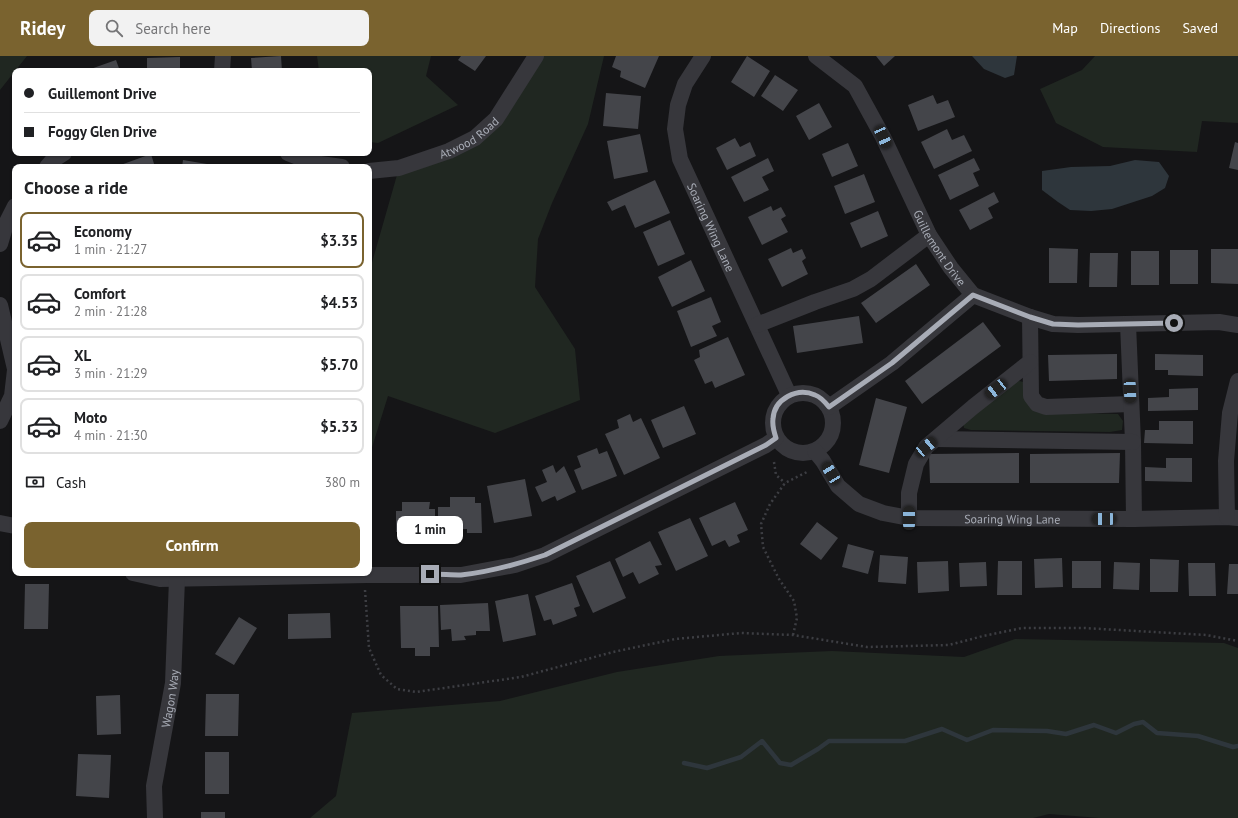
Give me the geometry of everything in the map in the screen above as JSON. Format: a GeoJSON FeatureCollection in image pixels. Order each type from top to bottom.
{"type":"FeatureCollection","features":[{"type":"Feature","properties":{"kind":"street"},"geometry":{"type":"LineString","coordinates":[[222,68],[223,56]]}},
{"type":"Feature","properties":{"kind":"street","name":"Atwood Road"},"geometry":{"type":"LineString","coordinates":[[372,171],[399,168],[449,151],[475,138],[496,119],[536,56]]}},
{"type":"Feature","properties":{"kind":"street","name":"Soaring Wing Lane"},"geometry":{"type":"LineString","coordinates":[[703,56],[685,84],[678,105],[675,130],[680,159],[789,395]]}},
{"type":"Feature","properties":{"kind":"street","name":"Guillemont Drive"},"geometry":{"type":"LineString","coordinates":[[816,56],[855,86],[883,137],[929,235],[951,268],[973,295],[1030,317],[1053,324],[1219,322],[1238,325]]}},
{"type":"Feature","properties":{"kind":"street"},"geometry":{"type":"LineString","coordinates":[[50,164],[59,156]]}},
{"type":"Feature","properties":{"kind":"street"},"geometry":{"type":"LineString","coordinates":[[296,156],[313,163],[320,164]]}},
{"type":"Feature","properties":{"kind":"street"},"geometry":{"type":"LineString","coordinates":[[0,244],[6,224],[12,212]]}},
{"type":"Feature","properties":{"kind":"street"},"geometry":{"type":"LineString","coordinates":[[757,325],[853,289],[872,279],[929,235]]}},
{"type":"Feature","properties":{"kind":"street"},"geometry":{"type":"LineString","coordinates":[[829,407],[892,363],[973,295]]}},
{"type":"Feature","properties":{"kind":"street"},"geometry":{"type":"LineString","coordinates":[[0,305],[12,357]]}},
{"type":"Feature","properties":{"kind":"street"},"geometry":{"type":"LineString","coordinates":[[1030,317],[1031,396],[1037,404],[1046,407],[1131,404]]}},
{"type":"Feature","properties":{"kind":"street"},"geometry":{"type":"LineString","coordinates":[[1128,324],[1133,442],[1134,519]]}},
{"type":"Feature","properties":{"kind":"street"},"geometry":{"type":"LineString","coordinates":[[909,518],[909,494],[916,464],[926,447],[1030,362]]}},
{"type":"Feature","properties":{"kind":"street"},"geometry":{"type":"LineString","coordinates":[[1232,517],[1226,461],[1238,381]]}},
{"type":"Feature","properties":{"kind":"street"},"geometry":{"type":"LineString","coordinates":[[802,392],[816,395],[829,407],[833,416],[833,427],[830,437],[824,445],[815,451],[802,453],[789,450],[776,438],[772,418],[781,401],[789,395],[802,392]]}},
{"type":"Feature","properties":{"kind":"street"},"geometry":{"type":"LineString","coordinates":[[0,421],[12,396]]}},
{"type":"Feature","properties":{"kind":"street"},"geometry":{"type":"LineString","coordinates":[[372,575],[461,575],[516,565],[545,555],[766,445],[776,438]]}},
{"type":"Feature","properties":{"kind":"street"},"geometry":{"type":"LineString","coordinates":[[936,439],[1133,442]]}},
{"type":"Feature","properties":{"kind":"street","name":"Soaring Wing Lane"},"geometry":{"type":"LineString","coordinates":[[815,451],[838,486],[860,504],[883,513],[909,518],[1134,519],[1232,517]]}},
{"type":"Feature","properties":{"kind":"street"},"geometry":{"type":"LineString","coordinates":[[0,523],[12,525]]}},
{"type":"Feature","properties":{"kind":"street"},"geometry":{"type":"LineString","coordinates":[[146,576],[160,579],[177,579],[248,576]]}},
{"type":"Feature","properties":{"kind":"street","name":"Wagon Way"},"geometry":{"type":"LineString","coordinates":[[156,818],[154,786],[173,683],[177,579]]}},
{"type":"Feature","properties":{"kind":"path"},"geometry":{"type":"LineString","coordinates":[[774,462],[776,475],[785,483]]}},
{"type":"Feature","properties":{"kind":"path"},"geometry":{"type":"LineString","coordinates":[[793,635],[798,618],[794,601],[779,579],[763,547],[761,524],[770,504],[785,483],[809,471]]}},
{"type":"Feature","properties":{"kind":"path"},"geometry":{"type":"LineString","coordinates":[[366,590],[369,648],[381,675],[398,689],[416,692],[522,677],[614,652],[675,639],[741,632],[793,635],[867,647],[949,645],[1022,628],[1084,628],[1206,636],[1238,641]]}},
{"type":"Feature","properties":{"kind":"shaded area"},"geometry":{"type":"Polygon","coordinates":[[[0,56],[27,56],[17,68],[12,68],[12,75],[0,90],[0,56]]]}},
{"type":"Feature","properties":{"kind":"shaded area"},"geometry":{"type":"Polygon","coordinates":[[[317,56],[431,56],[426,76],[458,105],[378,143],[372,142],[372,68],[319,68],[317,56]]]}},
{"type":"Feature","properties":{"kind":"shaded area"},"geometry":{"type":"Polygon","coordinates":[[[542,56],[604,56],[588,124],[552,203],[538,239],[535,287],[575,349],[580,400],[495,433],[388,396],[372,447],[372,262],[399,168],[475,138],[542,56]]]}},
{"type":"Feature","properties":{"kind":"shaded area"},"geometry":{"type":"Polygon","coordinates":[[[972,56],[1017,56],[1014,75],[1005,78],[984,69],[972,56]]]}},
{"type":"Feature","properties":{"kind":"shaded area"},"geometry":{"type":"Polygon","coordinates":[[[1095,56],[1238,56],[1238,123],[1202,121],[1197,152],[1103,147],[1056,123],[1040,89],[1082,70],[1095,56]]]}},
{"type":"Feature","properties":{"kind":"shaded area"},"geometry":{"type":"Polygon","coordinates":[[[1135,160],[1159,162],[1169,176],[1165,188],[1152,196],[1112,209],[1091,211],[1070,210],[1042,190],[1042,171],[1071,167],[1110,166],[1135,160]]]}},
{"type":"Feature","properties":{"kind":"shaded area"},"geometry":{"type":"Polygon","coordinates":[[[1016,380],[1023,382],[1030,407],[1036,412],[1118,414],[1123,421],[1122,430],[1110,432],[971,430],[964,428],[963,422],[1016,380]]]}},
{"type":"Feature","properties":{"kind":"shaded area"},"geometry":{"type":"Polygon","coordinates":[[[1015,639],[1224,643],[1238,648],[1238,818],[1100,818],[1049,814],[1033,818],[310,818],[336,796],[352,713],[500,701],[617,672],[719,656],[832,651],[964,657],[1015,639]]]}},
{"type":"Feature","properties":{"kind":"building"},"geometry":{"type":"Polygon","coordinates":[[[281,56],[282,68],[252,68],[251,58],[281,56]]]}},
{"type":"Feature","properties":{"kind":"building"},"geometry":{"type":"Polygon","coordinates":[[[461,56],[486,56],[475,71],[458,60],[461,56]]]}},
{"type":"Feature","properties":{"kind":"building"},"geometry":{"type":"Polygon","coordinates":[[[616,56],[659,56],[645,88],[620,77],[621,71],[612,67],[616,56]]]}},
{"type":"Feature","properties":{"kind":"building"},"geometry":{"type":"Polygon","coordinates":[[[747,56],[770,71],[754,97],[731,82],[747,56]]]}},
{"type":"Feature","properties":{"kind":"building"},"geometry":{"type":"Polygon","coordinates":[[[876,56],[895,56],[884,66],[876,56]]]}},
{"type":"Feature","properties":{"kind":"building"},"geometry":{"type":"Polygon","coordinates":[[[180,57],[180,68],[147,68],[147,58],[180,57]]]}},
{"type":"Feature","properties":{"kind":"building"},"geometry":{"type":"Polygon","coordinates":[[[116,60],[119,68],[93,68],[116,60]]]}},
{"type":"Feature","properties":{"kind":"building"},"geometry":{"type":"Polygon","coordinates":[[[775,75],[798,90],[783,111],[761,96],[775,75]]]}},
{"type":"Feature","properties":{"kind":"building"},"geometry":{"type":"Polygon","coordinates":[[[606,93],[641,96],[638,129],[603,126],[606,93]]]}},
{"type":"Feature","properties":{"kind":"building"},"geometry":{"type":"Polygon","coordinates":[[[933,95],[937,104],[948,100],[955,117],[918,131],[908,105],[933,95]]]}},
{"type":"Feature","properties":{"kind":"building"},"geometry":{"type":"Polygon","coordinates":[[[819,103],[832,127],[809,140],[796,116],[819,103]]]}},
{"type":"Feature","properties":{"kind":"building"},"geometry":{"type":"Polygon","coordinates":[[[947,129],[952,140],[964,135],[972,151],[934,169],[921,142],[947,129]]]}},
{"type":"Feature","properties":{"kind":"building"},"geometry":{"type":"Polygon","coordinates":[[[640,134],[648,172],[614,179],[607,141],[640,134]]]}},
{"type":"Feature","properties":{"kind":"building"},"geometry":{"type":"Polygon","coordinates":[[[735,138],[740,147],[750,142],[756,156],[727,170],[716,148],[735,138]]]}},
{"type":"Feature","properties":{"kind":"building"},"geometry":{"type":"Polygon","coordinates":[[[1235,142],[1238,143],[1238,170],[1229,168],[1235,142]]]}},
{"type":"Feature","properties":{"kind":"building"},"geometry":{"type":"Polygon","coordinates":[[[848,143],[858,166],[832,177],[822,154],[848,143]]]}},
{"type":"Feature","properties":{"kind":"building"},"geometry":{"type":"Polygon","coordinates":[[[145,156],[152,156],[154,164],[123,164],[145,156]]]}},
{"type":"Feature","properties":{"kind":"building"},"geometry":{"type":"Polygon","coordinates":[[[768,158],[774,171],[762,177],[769,190],[744,202],[731,177],[768,158]]]}},
{"type":"Feature","properties":{"kind":"building"},"geometry":{"type":"Polygon","coordinates":[[[974,158],[980,170],[973,173],[979,186],[950,200],[938,175],[974,158]]]}},
{"type":"Feature","properties":{"kind":"building"},"geometry":{"type":"Polygon","coordinates":[[[183,160],[207,164],[182,164],[183,160]]]}},
{"type":"Feature","properties":{"kind":"building"},"geometry":{"type":"Polygon","coordinates":[[[864,174],[875,202],[845,214],[834,186],[864,174]]]}},
{"type":"Feature","properties":{"kind":"building"},"geometry":{"type":"Polygon","coordinates":[[[655,180],[670,213],[635,228],[625,205],[612,211],[607,202],[655,180]]]}},
{"type":"Feature","properties":{"kind":"building"},"geometry":{"type":"Polygon","coordinates":[[[994,192],[999,202],[988,208],[993,218],[970,230],[959,210],[994,192]]]}},
{"type":"Feature","properties":{"kind":"building"},"geometry":{"type":"Polygon","coordinates":[[[771,206],[773,211],[781,207],[786,216],[781,219],[788,232],[762,245],[748,217],[771,206]]]}},
{"type":"Feature","properties":{"kind":"building"},"geometry":{"type":"Polygon","coordinates":[[[878,211],[888,236],[861,248],[850,223],[878,211]]]}},
{"type":"Feature","properties":{"kind":"building"},"geometry":{"type":"Polygon","coordinates":[[[670,220],[685,254],[658,266],[643,232],[670,220]]]}},
{"type":"Feature","properties":{"kind":"building"},"geometry":{"type":"Polygon","coordinates":[[[791,248],[793,253],[802,249],[806,258],[802,261],[808,274],[782,287],[768,259],[791,248]]]}},
{"type":"Feature","properties":{"kind":"building"},"geometry":{"type":"Polygon","coordinates":[[[1049,248],[1078,249],[1077,283],[1049,283],[1049,248]]]}},
{"type":"Feature","properties":{"kind":"building"},"geometry":{"type":"Polygon","coordinates":[[[1211,249],[1238,249],[1238,284],[1211,283],[1211,249]]]}},
{"type":"Feature","properties":{"kind":"building"},"geometry":{"type":"Polygon","coordinates":[[[1170,250],[1198,250],[1198,284],[1170,284],[1170,250]]]}},
{"type":"Feature","properties":{"kind":"building"},"geometry":{"type":"Polygon","coordinates":[[[1131,251],[1159,251],[1159,285],[1131,285],[1131,251]]]}},
{"type":"Feature","properties":{"kind":"building"},"geometry":{"type":"Polygon","coordinates":[[[1090,253],[1118,253],[1117,287],[1089,287],[1090,253]]]}},
{"type":"Feature","properties":{"kind":"building"},"geometry":{"type":"Polygon","coordinates":[[[691,260],[705,291],[672,307],[658,277],[691,260]]]}},
{"type":"Feature","properties":{"kind":"building"},"geometry":{"type":"Polygon","coordinates":[[[916,264],[930,285],[876,323],[861,303],[916,264]]]}},
{"type":"Feature","properties":{"kind":"building"},"geometry":{"type":"Polygon","coordinates":[[[711,297],[721,322],[712,326],[717,336],[691,347],[677,311],[711,297]]]}},
{"type":"Feature","properties":{"kind":"building"},"geometry":{"type":"Polygon","coordinates":[[[859,316],[863,343],[797,353],[793,326],[859,316]]]}},
{"type":"Feature","properties":{"kind":"building"},"geometry":{"type":"Polygon","coordinates":[[[983,322],[1001,346],[922,404],[905,381],[983,322]]]}},
{"type":"Feature","properties":{"kind":"building"},"geometry":{"type":"Polygon","coordinates":[[[728,337],[745,375],[715,388],[712,381],[705,384],[694,360],[700,357],[699,350],[728,337]]]}},
{"type":"Feature","properties":{"kind":"building"},"geometry":{"type":"Polygon","coordinates":[[[1117,354],[1117,379],[1049,381],[1048,355],[1117,354]]]}},
{"type":"Feature","properties":{"kind":"building"},"geometry":{"type":"Polygon","coordinates":[[[1155,354],[1203,355],[1203,376],[1168,375],[1168,370],[1155,370],[1155,354]]]}},
{"type":"Feature","properties":{"kind":"building"},"geometry":{"type":"Polygon","coordinates":[[[1198,388],[1198,410],[1148,411],[1148,398],[1169,397],[1169,389],[1198,388]]]}},
{"type":"Feature","properties":{"kind":"building"},"geometry":{"type":"Polygon","coordinates":[[[876,398],[907,407],[889,473],[859,465],[876,398]]]}},
{"type":"Feature","properties":{"kind":"building"},"geometry":{"type":"Polygon","coordinates":[[[684,406],[696,434],[663,448],[651,420],[684,406]]]}},
{"type":"Feature","properties":{"kind":"building"},"geometry":{"type":"Polygon","coordinates":[[[630,414],[633,422],[641,418],[660,458],[624,475],[605,434],[619,428],[617,420],[630,414]]]}},
{"type":"Feature","properties":{"kind":"building"},"geometry":{"type":"Polygon","coordinates":[[[1159,421],[1193,421],[1193,444],[1144,443],[1145,430],[1159,430],[1159,421]]]}},
{"type":"Feature","properties":{"kind":"building"},"geometry":{"type":"Polygon","coordinates":[[[597,448],[599,454],[607,451],[617,476],[582,490],[574,470],[581,467],[577,456],[597,448]]]}},
{"type":"Feature","properties":{"kind":"building"},"geometry":{"type":"Polygon","coordinates":[[[1019,453],[1019,483],[930,483],[929,454],[1019,453]]]}},
{"type":"Feature","properties":{"kind":"building"},"geometry":{"type":"Polygon","coordinates":[[[1120,453],[1119,483],[1030,483],[1030,454],[1120,453]]]}},
{"type":"Feature","properties":{"kind":"building"},"geometry":{"type":"Polygon","coordinates":[[[1166,458],[1192,458],[1192,482],[1145,481],[1145,467],[1166,468],[1166,458]]]}},
{"type":"Feature","properties":{"kind":"building"},"geometry":{"type":"Polygon","coordinates":[[[553,465],[556,473],[564,466],[576,492],[557,501],[555,496],[542,502],[535,487],[547,482],[542,470],[553,465]]]}},
{"type":"Feature","properties":{"kind":"building"},"geometry":{"type":"Polygon","coordinates":[[[525,479],[532,516],[494,523],[487,486],[525,479]]]}},
{"type":"Feature","properties":{"kind":"building"},"geometry":{"type":"Polygon","coordinates":[[[450,497],[475,497],[475,503],[481,503],[482,533],[467,533],[467,529],[438,530],[438,507],[450,507],[450,497]]]}},
{"type":"Feature","properties":{"kind":"building"},"geometry":{"type":"Polygon","coordinates":[[[402,502],[430,502],[429,509],[435,509],[435,532],[396,532],[396,511],[402,511],[402,502]]]}},
{"type":"Feature","properties":{"kind":"building"},"geometry":{"type":"Polygon","coordinates":[[[735,502],[748,530],[737,535],[740,542],[729,547],[725,540],[712,546],[699,518],[735,502]]]}},
{"type":"Feature","properties":{"kind":"building"},"geometry":{"type":"Polygon","coordinates":[[[690,518],[708,556],[676,571],[658,532],[690,518]]]}},
{"type":"Feature","properties":{"kind":"building"},"geometry":{"type":"Polygon","coordinates":[[[817,522],[838,538],[821,560],[800,544],[817,522]]]}},
{"type":"Feature","properties":{"kind":"building"},"geometry":{"type":"Polygon","coordinates":[[[650,541],[662,565],[655,566],[659,574],[639,584],[633,572],[623,577],[615,559],[650,541]]]}},
{"type":"Feature","properties":{"kind":"building"},"geometry":{"type":"Polygon","coordinates":[[[848,544],[874,551],[868,574],[842,567],[848,544]]]}},
{"type":"Feature","properties":{"kind":"building"},"geometry":{"type":"Polygon","coordinates":[[[880,555],[908,557],[906,584],[878,582],[880,555]]]}},
{"type":"Feature","properties":{"kind":"building"},"geometry":{"type":"Polygon","coordinates":[[[1062,558],[1063,587],[1035,588],[1034,559],[1062,558]]]}},
{"type":"Feature","properties":{"kind":"building"},"geometry":{"type":"Polygon","coordinates":[[[1150,559],[1179,560],[1178,592],[1150,592],[1150,559]]]}},
{"type":"Feature","properties":{"kind":"building"},"geometry":{"type":"Polygon","coordinates":[[[610,561],[626,598],[593,613],[576,576],[610,561]]]}},
{"type":"Feature","properties":{"kind":"building"},"geometry":{"type":"Polygon","coordinates":[[[948,561],[949,591],[918,593],[917,562],[948,561]]]}},
{"type":"Feature","properties":{"kind":"building"},"geometry":{"type":"Polygon","coordinates":[[[998,561],[1022,561],[1022,595],[997,595],[998,561]]]}},
{"type":"Feature","properties":{"kind":"building"},"geometry":{"type":"Polygon","coordinates":[[[1072,561],[1101,561],[1101,588],[1072,588],[1072,561]]]}},
{"type":"Feature","properties":{"kind":"building"},"geometry":{"type":"Polygon","coordinates":[[[986,562],[987,586],[960,587],[959,563],[986,562]]]}},
{"type":"Feature","properties":{"kind":"building"},"geometry":{"type":"Polygon","coordinates":[[[1114,562],[1140,563],[1139,590],[1113,589],[1114,562]]]}},
{"type":"Feature","properties":{"kind":"building"},"geometry":{"type":"Polygon","coordinates":[[[1188,563],[1215,563],[1216,596],[1189,596],[1188,563]]]}},
{"type":"Feature","properties":{"kind":"building"},"geometry":{"type":"Polygon","coordinates":[[[1229,564],[1238,564],[1238,594],[1227,594],[1229,564]]]}},
{"type":"Feature","properties":{"kind":"building"},"geometry":{"type":"Polygon","coordinates":[[[572,583],[580,606],[574,608],[577,616],[553,625],[551,619],[544,621],[535,596],[572,583]]]}},
{"type":"Feature","properties":{"kind":"building"},"geometry":{"type":"Polygon","coordinates":[[[25,584],[49,584],[48,629],[24,629],[25,584]]]}},
{"type":"Feature","properties":{"kind":"building"},"geometry":{"type":"Polygon","coordinates":[[[528,594],[536,635],[503,642],[495,601],[528,594]]]}},
{"type":"Feature","properties":{"kind":"building"},"geometry":{"type":"Polygon","coordinates":[[[488,603],[490,631],[476,631],[476,635],[464,636],[466,640],[452,641],[451,629],[441,630],[440,605],[488,603]]]}},
{"type":"Feature","properties":{"kind":"building"},"geometry":{"type":"Polygon","coordinates":[[[400,606],[438,606],[439,647],[430,647],[430,656],[415,656],[415,648],[401,648],[400,606]]]}},
{"type":"Feature","properties":{"kind":"building"},"geometry":{"type":"Polygon","coordinates":[[[330,613],[331,638],[288,639],[288,614],[330,613]]]}},
{"type":"Feature","properties":{"kind":"building"},"geometry":{"type":"Polygon","coordinates":[[[239,617],[257,628],[234,665],[215,654],[239,617]]]}},
{"type":"Feature","properties":{"kind":"building"},"geometry":{"type":"Polygon","coordinates":[[[206,694],[239,694],[238,736],[205,736],[206,694]]]}},
{"type":"Feature","properties":{"kind":"building"},"geometry":{"type":"Polygon","coordinates":[[[120,695],[121,734],[97,735],[96,696],[120,695]]]}},
{"type":"Feature","properties":{"kind":"building"},"geometry":{"type":"Polygon","coordinates":[[[205,752],[229,752],[229,794],[205,794],[205,752]]]}},
{"type":"Feature","properties":{"kind":"building"},"geometry":{"type":"Polygon","coordinates":[[[78,754],[111,755],[109,798],[76,796],[78,754]]]}},
{"type":"Feature","properties":{"kind":"building"},"geometry":{"type":"Polygon","coordinates":[[[201,812],[225,812],[225,818],[201,818],[201,812]]]}},
{"type":"Feature","properties":{"kind":"waterway"},"geometry":{"type":"LineString","coordinates":[[684,763],[707,768],[741,757],[762,741],[780,763],[791,765],[829,741],[905,741],[942,729],[967,740],[993,730],[1047,731],[1066,734],[1094,725],[1116,733],[1134,724],[1143,722],[1157,733],[1198,736],[1233,747],[1238,746]]}},
{"type":"Feature","properties":{"kind":"route"},"geometry":{"type":"LineString","coordinates":[[430,574],[461,575],[516,565],[545,555],[766,445],[776,438],[772,418],[781,401],[789,395],[798,392],[807,392],[816,395],[829,407],[892,363],[973,295],[1030,317],[1053,324],[1078,325],[1174,323]]}}]}
